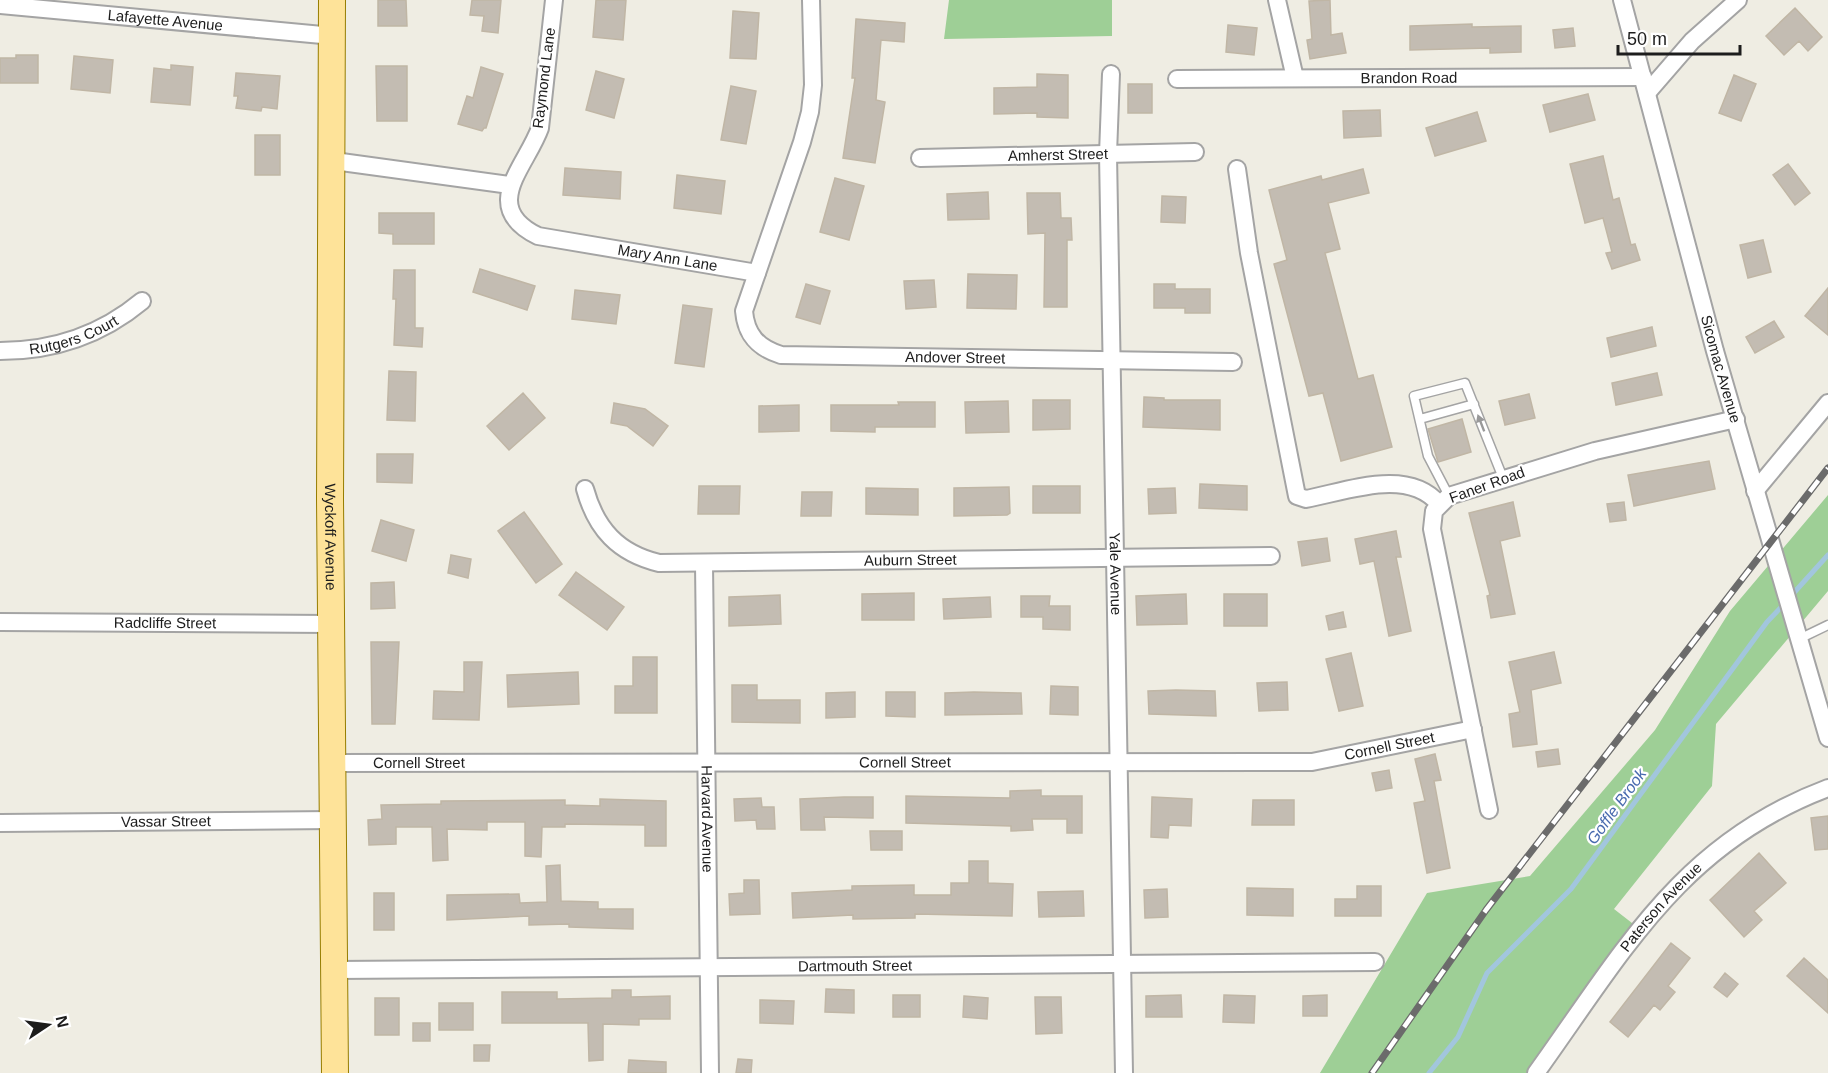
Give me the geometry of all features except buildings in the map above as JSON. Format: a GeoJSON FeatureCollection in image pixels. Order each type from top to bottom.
{"type":"FeatureCollection","features":[{"type":"Feature","properties":{"kind":"main road","name":"Wyckoff Avenue"},"geometry":{"type":"LineString","coordinates":[[333,0],[331,624],[335,1073]]}},
{"type":"Feature","properties":{"kind":"street","name":"Raymond Lane"},"geometry":{"type":"LineString","coordinates":[[510,185],[535,142],[540,128],[554,0]]}},
{"type":"Feature","properties":{"kind":"street"},"geometry":{"type":"LineString","coordinates":[[758,273],[810,112],[813,85],[811,0]]}},
{"type":"Feature","properties":{"kind":"street"},"geometry":{"type":"LineString","coordinates":[[1277,0],[1295,78]]}},
{"type":"Feature","properties":{"kind":"street","name":"Sicomac Avenue"},"geometry":{"type":"LineString","coordinates":[[1622,0],[1755,491],[1828,738]]}},
{"type":"Feature","properties":{"kind":"street"},"geometry":{"type":"LineString","coordinates":[[1645,85],[1738,0]]}},
{"type":"Feature","properties":{"kind":"street","name":"Lafayette Avenue"},"geometry":{"type":"LineString","coordinates":[[0,5],[333,36]]}},
{"type":"Feature","properties":{"kind":"street","name":"Yale Avenue"},"geometry":{"type":"LineString","coordinates":[[1111,74],[1108,154],[1124,1073]]}},
{"type":"Feature","properties":{"kind":"street","name":"Brandon Road"},"geometry":{"type":"LineString","coordinates":[[1177,79],[1295,78],[1645,85]]}},
{"type":"Feature","properties":{"kind":"street","name":"Amherst Street"},"geometry":{"type":"LineString","coordinates":[[920,158],[1195,152]]}},
{"type":"Feature","properties":{"kind":"street"},"geometry":{"type":"LineString","coordinates":[[334,161],[510,185]]}},
{"type":"Feature","properties":{"kind":"street"},"geometry":{"type":"LineString","coordinates":[[1237,169],[1249,253],[1298,496],[1306,499],[1397,483],[1428,491],[1444,500]]}},
{"type":"Feature","properties":{"kind":"street","name":"Mary Ann Lane"},"geometry":{"type":"LineString","coordinates":[[510,185],[511,210],[518,222],[538,236],[758,273]]}},
{"type":"Feature","properties":{"kind":"street","name":"Andover Street"},"geometry":{"type":"LineString","coordinates":[[758,273],[744,310],[745,322],[757,344],[781,355],[1112,358],[1233,362]]}},
{"type":"Feature","properties":{"kind":"street","name":"Rutgers Court"},"geometry":{"type":"LineString","coordinates":[[0,351],[51,347],[78,340],[103,328],[142,301]]}},
{"type":"Feature","properties":{"kind":"street"},"geometry":{"type":"LineString","coordinates":[[1755,491],[1828,403]]}},
{"type":"Feature","properties":{"kind":"street","name":"Faner Road"},"geometry":{"type":"LineString","coordinates":[[1490,810],[1432,529],[1434,511],[1444,500],[1503,478],[1595,451],[1736,419]]}},
{"type":"Feature","properties":{"kind":"street","name":"Auburn Street"},"geometry":{"type":"LineString","coordinates":[[585,489],[591,511],[600,527],[624,550],[641,559],[659,563],[1271,556]]}},
{"type":"Feature","properties":{"kind":"street","name":"Harvard Avenue"},"geometry":{"type":"LineString","coordinates":[[704,564],[710,1073]]}},
{"type":"Feature","properties":{"kind":"street","name":"Radcliffe Street"},"geometry":{"type":"LineString","coordinates":[[0,622],[331,624]]}},
{"type":"Feature","properties":{"kind":"street","name":"Cornell Street"},"geometry":{"type":"LineString","coordinates":[[332,763],[1312,762],[1473,729]]}},
{"type":"Feature","properties":{"kind":"street","name":"Paterson Avenue"},"geometry":{"type":"LineString","coordinates":[[1536,1073],[1648,917],[1676,885],[1736,834],[1767,816],[1828,788]]}},
{"type":"Feature","properties":{"kind":"street","name":"Vassar Street"},"geometry":{"type":"LineString","coordinates":[[0,823],[332,820]]}},
{"type":"Feature","properties":{"kind":"street","name":"Dartmouth Street"},"geometry":{"type":"LineString","coordinates":[[335,970],[1375,962]]}},
{"type":"Feature","properties":{"kind":"lane"},"geometry":{"type":"LineString","coordinates":[[1444,500],[1428,456],[1414,396],[1465,383],[1503,478]]}},
{"type":"Feature","properties":{"kind":"lane"},"geometry":{"type":"LineString","coordinates":[[1420,419],[1474,404]]}},
{"type":"Feature","properties":{"kind":"lane"},"geometry":{"type":"LineString","coordinates":[[1799,639],[1828,625]]}},
{"type":"Feature","properties":{"kind":"green space"},"geometry":{"type":"Polygon","coordinates":[[[949,0],[1112,0],[1112,36],[944,39],[949,0]]]}},
{"type":"Feature","properties":{"kind":"green space"},"geometry":{"type":"Polygon","coordinates":[[[1828,495],[1828,591],[1716,724],[1712,786],[1614,909],[1641,930],[1534,1073],[1320,1073],[1427,893],[1530,876],[1655,730],[1730,611],[1828,495]]]}},
{"type":"Feature","properties":{"kind":"waterway","name":"Goffle Brook"},"geometry":{"type":"LineString","coordinates":[[1791,596],[1828,555]]}},
{"type":"Feature","properties":{"kind":"waterway","name":"Goffle Brook"},"geometry":{"type":"LineString","coordinates":[[1429,1073],[1458,1037],[1487,973],[1571,889],[1767,622],[1785,603]]}},
{"type":"Feature","properties":{"kind":"railway"},"geometry":{"type":"LineString","coordinates":[[1372,1073],[1486,910],[1828,468]]}}]}
